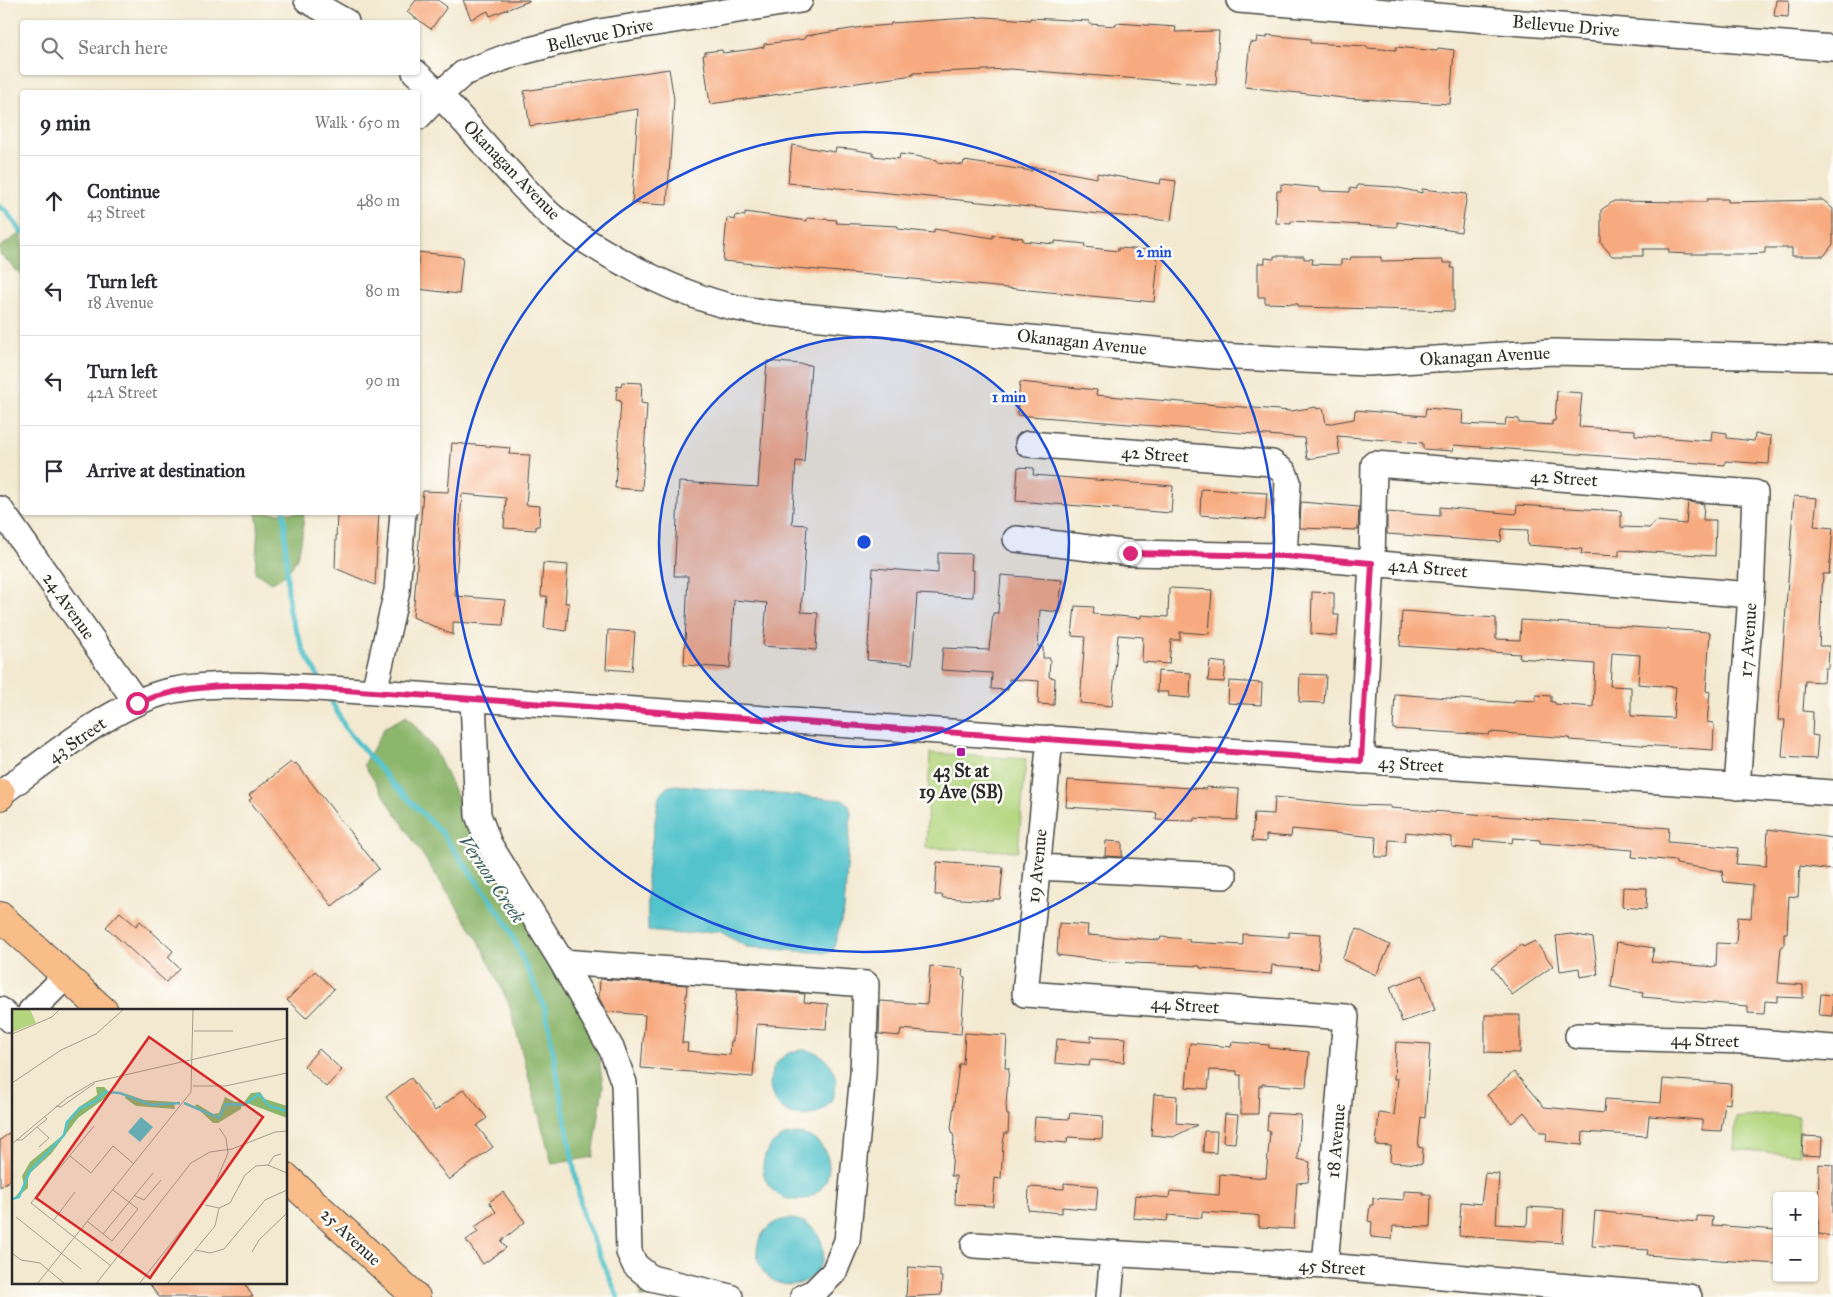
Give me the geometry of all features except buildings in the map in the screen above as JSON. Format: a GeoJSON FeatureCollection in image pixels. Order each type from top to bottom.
{"type":"FeatureCollection","features":[{"type":"Feature","properties":{"kind":"main road"},"geometry":{"type":"LineString","coordinates":[[0,916],[102,1009]]}},
{"type":"Feature","properties":{"kind":"main road","name":"25 Avenue"},"geometry":{"type":"LineString","coordinates":[[288,1179],[416,1297]]}},
{"type":"Feature","properties":{"kind":"street"},"geometry":{"type":"LineString","coordinates":[[307,0],[342,20]]}},
{"type":"Feature","properties":{"kind":"street","name":"Bellevue Drive"},"geometry":{"type":"LineString","coordinates":[[420,115],[464,73],[533,49],[599,32],[800,0]]}},
{"type":"Feature","properties":{"kind":"street","name":"Bellevue Drive"},"geometry":{"type":"LineString","coordinates":[[1239,0],[1833,48]]}},
{"type":"Feature","properties":{"kind":"street","name":"Okanagan Avenue"},"geometry":{"type":"LineString","coordinates":[[418,75],[440,94],[505,168],[554,217],[597,247],[643,273],[701,297],[737,308],[801,316],[1216,356],[1367,363],[1553,352],[1833,358]]}},
{"type":"Feature","properties":{"kind":"street","name":"42 Street"},"geometry":{"type":"LineString","coordinates":[[1028,444],[1272,462],[1284,472],[1288,482],[1284,556]]}},
{"type":"Feature","properties":{"kind":"street","name":"42 Street"},"geometry":{"type":"LineString","coordinates":[[1372,563],[1374,464],[1755,493]]}},
{"type":"Feature","properties":{"kind":"street","name":"17 Avenue"},"geometry":{"type":"LineString","coordinates":[[1737,787],[1751,595],[1755,493]]}},
{"type":"Feature","properties":{"kind":"street","name":"24 Avenue"},"geometry":{"type":"LineString","coordinates":[[0,509],[137,703]]}},
{"type":"Feature","properties":{"kind":"street"},"geometry":{"type":"LineString","coordinates":[[374,692],[397,591],[403,515]]}},
{"type":"Feature","properties":{"kind":"street","name":"42A Street"},"geometry":{"type":"LineString","coordinates":[[1016,540],[1130,553],[1284,556],[1751,595]]}},
{"type":"Feature","properties":{"kind":"street"},"geometry":{"type":"LineString","coordinates":[[1361,761],[1372,563]]}},
{"type":"Feature","properties":{"kind":"street","name":"43 Street"},"geometry":{"type":"LineString","coordinates":[[0,794],[107,718],[137,703],[161,693],[192,687],[246,685],[302,687],[1833,793]]}},
{"type":"Feature","properties":{"kind":"street"},"geometry":{"type":"LineString","coordinates":[[473,700],[478,815],[489,844],[562,962],[612,1050],[624,1083],[629,1252],[635,1265],[651,1278],[730,1297]]}},
{"type":"Feature","properties":{"kind":"street","name":"19 Avenue"},"geometry":{"type":"LineString","coordinates":[[1024,994],[1050,738]]}},
{"type":"Feature","properties":{"kind":"street"},"geometry":{"type":"LineString","coordinates":[[1037,867],[1224,876]]}},
{"type":"Feature","properties":{"kind":"street"},"geometry":{"type":"LineString","coordinates":[[562,962],[866,984],[863,1074],[847,1241],[834,1272],[814,1292],[803,1297]]}},
{"type":"Feature","properties":{"kind":"street"},"geometry":{"type":"LineString","coordinates":[[34,1009],[66,976]]}},
{"type":"Feature","properties":{"kind":"street","name":"44 Street"},"geometry":{"type":"LineString","coordinates":[[1024,994],[1346,1016]]}},
{"type":"Feature","properties":{"kind":"street"},"geometry":{"type":"LineString","coordinates":[[0,1010],[12,1020]]}},
{"type":"Feature","properties":{"kind":"street","name":"18 Avenue"},"geometry":{"type":"LineString","coordinates":[[1325,1266],[1346,1016]]}},
{"type":"Feature","properties":{"kind":"street","name":"44 Street"},"geometry":{"type":"LineString","coordinates":[[1578,1036],[1744,1041],[1833,1048]]}},
{"type":"Feature","properties":{"kind":"street","name":"45 Street"},"geometry":{"type":"LineString","coordinates":[[974,1245],[1325,1266],[1689,1297]]}},
{"type":"Feature","properties":{"kind":"street"},"geometry":{"type":"LineString","coordinates":[[1109,1297],[1114,1254]]}},
{"type":"Feature","properties":{"kind":"green space"},"geometry":{"type":"Polygon","coordinates":[[[20,233],[20,274],[0,254],[0,247],[20,233]]]}},
{"type":"Feature","properties":{"kind":"green space"},"geometry":{"type":"Polygon","coordinates":[[[256,515],[304,515],[301,544],[294,563],[281,578],[271,583],[255,572],[258,526],[256,515]]]}},
{"type":"Feature","properties":{"kind":"green space"},"geometry":{"type":"Polygon","coordinates":[[[407,716],[435,750],[471,826],[596,1036],[603,1086],[593,1157],[552,1164],[509,1004],[479,941],[364,765],[385,727],[407,716]]]}},
{"type":"Feature","properties":{"kind":"green space"},"geometry":{"type":"Polygon","coordinates":[[[930,753],[1026,759],[1018,851],[926,848],[930,753]]]}},
{"type":"Feature","properties":{"kind":"green space"},"geometry":{"type":"Polygon","coordinates":[[[1774,1114],[1798,1116],[1800,1155],[1734,1149],[1736,1118],[1774,1114]]]}},
{"type":"Feature","properties":{"kind":"green space"},"geometry":{"type":"Polygon","coordinates":[[[643,1286],[676,1297],[640,1297],[643,1286]]]}},
{"type":"Feature","properties":{"kind":"water"},"geometry":{"type":"Polygon","coordinates":[[[676,785],[843,800],[849,805],[851,813],[844,910],[833,951],[826,953],[747,947],[719,931],[680,934],[648,931],[647,873],[659,796],[667,787],[676,785]]]}},
{"type":"Feature","properties":{"kind":"water"},"geometry":{"type":"Polygon","coordinates":[[[797,1050],[809,1050],[821,1055],[831,1065],[836,1077],[834,1096],[821,1111],[809,1116],[797,1116],[785,1111],[775,1101],[770,1089],[770,1077],[775,1065],[785,1055],[797,1050]]]}},
{"type":"Feature","properties":{"kind":"water"},"geometry":{"type":"Polygon","coordinates":[[[790,1134],[802,1134],[814,1139],[824,1149],[829,1161],[827,1180],[814,1195],[802,1200],[790,1200],[778,1195],[768,1185],[763,1173],[763,1161],[768,1149],[778,1139],[790,1134]]]}},
{"type":"Feature","properties":{"kind":"water"},"geometry":{"type":"Polygon","coordinates":[[[784,1219],[796,1219],[808,1224],[818,1234],[823,1246],[821,1265],[808,1280],[796,1285],[784,1285],[772,1280],[762,1270],[757,1258],[757,1246],[762,1234],[772,1224],[784,1219]]]}},
{"type":"Feature","properties":{"kind":"waterway","name":"Vernon Creek"},"geometry":{"type":"LineString","coordinates":[[0,207],[7,212],[20,230]]}},
{"type":"Feature","properties":{"kind":"waterway","name":"Vernon Creek"},"geometry":{"type":"LineString","coordinates":[[284,515],[289,612],[304,651],[320,680]]}},
{"type":"Feature","properties":{"kind":"waterway","name":"Vernon Creek"},"geometry":{"type":"LineString","coordinates":[[329,696],[346,729],[392,783],[441,832],[506,922],[545,1008],[583,1217],[618,1297]]}},
{"type":"Feature","properties":{"kind":"place","name":"43 St at 19 Ave (SB)"},"geometry":{"type":"Point","coordinates":[961,752]}},
{"type":"Feature","properties":{"kind":"route"},"geometry":{"type":"LineString","coordinates":[[137,703],[161,693],[192,687],[246,685],[302,687],[1361,761],[1372,563],[1284,556],[1130,553]]}}]}
